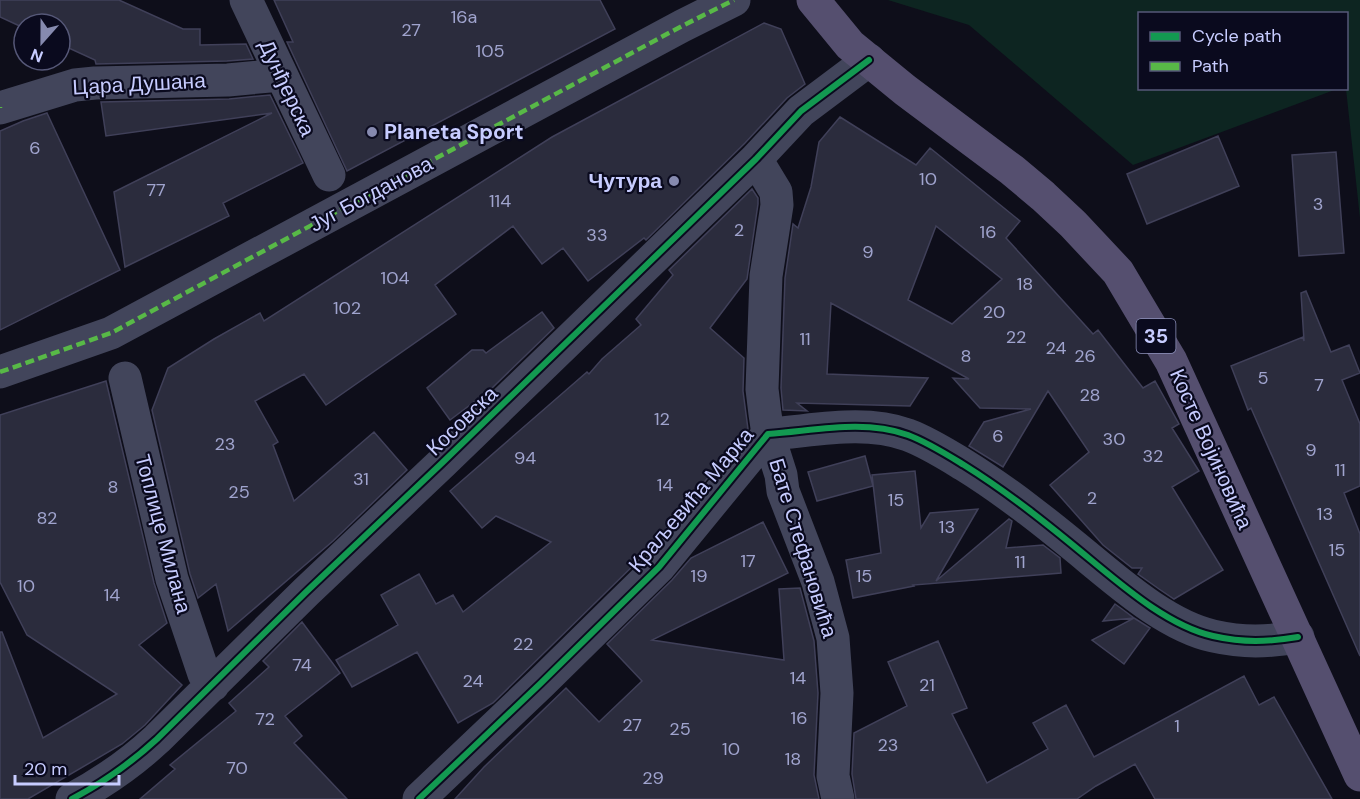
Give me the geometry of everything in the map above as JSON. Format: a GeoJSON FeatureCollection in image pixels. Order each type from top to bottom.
{"type":"FeatureCollection","features":[{"type":"Feature","properties":{"kind":"main road","name":"Косте Војиновића"},"geometry":{"type":"LineString","coordinates":[[813,0],[850,45],[1043,196],[1073,224],[1118,273],[1171,361],[1360,775]]}},
{"type":"Feature","properties":{"kind":"street","name":"Дунђерска"},"geometry":{"type":"LineString","coordinates":[[246,0],[329,175]]}},
{"type":"Feature","properties":{"kind":"street","name":"Југ Богданова"},"geometry":{"type":"LineString","coordinates":[[0,372],[111,333],[734,0]]}},
{"type":"Feature","properties":{"kind":"street","name":"Косовска"},"geometry":{"type":"LineString","coordinates":[[72,799],[110,778],[133,761],[756,159],[801,111],[868,60]]}},
{"type":"Feature","properties":{"kind":"street","name":"Цара Душана"},"geometry":{"type":"LineString","coordinates":[[0,108],[47,92],[85,84],[228,80],[281,75]]}},
{"type":"Feature","properties":{"kind":"street","name":"Бате Стефановића"},"geometry":{"type":"LineString","coordinates":[[756,159],[776,192],[777,205],[766,276],[762,389],[768,434],[781,475],[783,491],[818,582],[833,638],[837,693],[829,791]]}},
{"type":"Feature","properties":{"kind":"street","name":"Топлице Милана"},"geometry":{"type":"LineString","coordinates":[[125,378],[172,579],[204,674],[213,685]]}},
{"type":"Feature","properties":{"kind":"street","name":"Краљевића Марка"},"geometry":{"type":"LineString","coordinates":[[419,799],[550,675],[659,567],[768,434],[850,427],[887,430],[909,435],[952,458],[1005,493],[1155,610],[1210,636],[1241,642],[1267,642],[1298,637]]}},
{"type":"Feature","properties":{"kind":"green space"},"geometry":{"type":"Polygon","coordinates":[[[888,0],[1360,0],[1360,218],[1346,90],[1348,90],[1348,12],[1138,12],[1138,90],[1334,90],[1133,165],[969,25],[888,0]]]}},
{"type":"Feature","properties":{"kind":"building"},"geometry":{"type":"Polygon","coordinates":[[[0,0],[119,0],[183,29],[200,29],[200,45],[246,44],[253,59],[96,64],[95,60],[72,49],[72,12],[12,12],[12,22],[0,17],[0,0]]]}},
{"type":"Feature","properties":{"kind":"building"},"geometry":{"type":"Polygon","coordinates":[[[274,0],[600,0],[615,29],[347,171],[287,42],[293,42],[274,0]]]}},
{"type":"Feature","properties":{"kind":"building"},"geometry":{"type":"Polygon","coordinates":[[[764,23],[781,29],[805,84],[787,98],[745,143],[646,240],[644,238],[588,281],[563,248],[542,264],[513,226],[435,285],[456,314],[326,405],[304,374],[255,401],[278,442],[273,445],[294,501],[374,432],[407,470],[333,541],[228,631],[216,584],[198,598],[190,574],[152,410],[168,368],[260,313],[264,321],[552,137],[764,23]]]}},
{"type":"Feature","properties":{"kind":"building"},"geometry":{"type":"Polygon","coordinates":[[[270,95],[303,163],[223,203],[229,216],[125,267],[114,192],[272,113],[106,136],[101,102],[229,99],[270,95]]]}},
{"type":"Feature","properties":{"kind":"building"},"geometry":{"type":"Polygon","coordinates":[[[47,113],[120,270],[0,330],[0,131],[47,113]]]}},
{"type":"Feature","properties":{"kind":"building"},"geometry":{"type":"Polygon","coordinates":[[[840,117],[916,165],[930,148],[1020,221],[1006,238],[1093,334],[1098,330],[1143,388],[1155,381],[1179,424],[1172,428],[1199,471],[1172,487],[1223,570],[1174,599],[1159,589],[1138,574],[1142,568],[1132,568],[1103,545],[1050,485],[1089,452],[1048,391],[1003,467],[969,446],[984,422],[1031,409],[980,408],[953,378],[969,379],[831,303],[827,374],[928,378],[910,406],[797,403],[807,411],[783,410],[781,388],[785,278],[793,224],[798,228],[811,187],[819,142],[840,117]],[[936,226],[908,300],[952,324],[1002,279],[936,226]]]}},
{"type":"Feature","properties":{"kind":"building"},"geometry":{"type":"Polygon","coordinates":[[[1218,136],[1239,186],[1147,224],[1127,174],[1218,136]]]}},
{"type":"Feature","properties":{"kind":"building"},"geometry":{"type":"Polygon","coordinates":[[[1336,152],[1344,253],[1299,256],[1292,155],[1336,152]]]}},
{"type":"Feature","properties":{"kind":"building"},"geometry":{"type":"Polygon","coordinates":[[[752,189],[758,198],[758,204],[747,279],[710,328],[744,358],[743,391],[748,429],[645,554],[493,703],[458,723],[417,652],[352,687],[336,660],[398,625],[381,595],[419,574],[436,604],[453,595],[463,612],[551,542],[496,516],[482,528],[450,491],[587,372],[589,374],[602,359],[641,325],[636,319],[673,275],[669,270],[752,189]]]}},
{"type":"Feature","properties":{"kind":"building"},"geometry":{"type":"Polygon","coordinates":[[[1306,291],[1331,352],[1349,345],[1360,373],[1342,380],[1360,424],[1360,486],[1344,493],[1360,534],[1360,656],[1251,408],[1248,410],[1231,366],[1303,337],[1304,341],[1301,293],[1306,291]]]}},
{"type":"Feature","properties":{"kind":"building"},"geometry":{"type":"Polygon","coordinates":[[[542,312],[554,328],[490,390],[450,420],[427,388],[472,350],[483,350],[486,353],[542,312]]]}},
{"type":"Feature","properties":{"kind":"building"},"geometry":{"type":"Polygon","coordinates":[[[106,381],[154,583],[167,623],[139,645],[182,685],[145,725],[122,744],[28,799],[0,799],[0,632],[2,632],[43,738],[117,694],[27,635],[0,582],[0,415],[106,381]]]}},
{"type":"Feature","properties":{"kind":"building"},"geometry":{"type":"Polygon","coordinates":[[[865,456],[873,486],[817,501],[808,472],[865,456]]]}},
{"type":"Feature","properties":{"kind":"building"},"geometry":{"type":"Polygon","coordinates":[[[915,471],[921,528],[930,513],[978,509],[936,581],[1009,519],[1012,521],[1006,548],[1043,545],[1060,558],[1061,573],[913,585],[853,598],[846,560],[881,553],[872,475],[915,471]]]}},
{"type":"Feature","properties":{"kind":"building"},"geometry":{"type":"Polygon","coordinates":[[[763,522],[788,573],[652,640],[784,660],[779,589],[800,588],[814,641],[818,693],[814,775],[819,799],[455,799],[484,767],[566,688],[599,722],[642,681],[607,644],[691,558],[763,522]]]}},
{"type":"Feature","properties":{"kind":"building"},"geometry":{"type":"Polygon","coordinates":[[[1115,604],[1122,609],[1134,618],[1103,621],[1115,604]]]}},
{"type":"Feature","properties":{"kind":"building"},"geometry":{"type":"Polygon","coordinates":[[[1134,618],[1150,628],[1124,664],[1092,640],[1134,618]]]}},
{"type":"Feature","properties":{"kind":"building"},"geometry":{"type":"Polygon","coordinates":[[[302,622],[340,673],[285,716],[302,736],[294,743],[347,799],[140,799],[175,769],[170,765],[236,711],[229,703],[269,667],[263,661],[302,622]]]}},
{"type":"Feature","properties":{"kind":"building"},"geometry":{"type":"Polygon","coordinates":[[[938,641],[967,708],[952,714],[987,783],[1048,749],[1033,723],[1066,705],[1094,757],[1244,676],[1259,705],[1274,697],[1332,799],[1155,799],[1135,764],[1077,799],[856,799],[852,774],[854,733],[907,706],[888,662],[938,641]]]}},
{"type":"Feature","properties":{"kind":"marked path"},"geometry":{"type":"LineString","coordinates":[[0,372],[111,333],[734,0]]}},
{"type":"Feature","properties":{"kind":"cycle path"},"geometry":{"type":"LineString","coordinates":[[72,799],[117,772],[157,739],[306,592],[756,159],[801,111],[869,60]]}},
{"type":"Feature","properties":{"kind":"cycle path"},"geometry":{"type":"LineString","coordinates":[[419,799],[659,567],[768,434],[856,427],[891,430],[908,435],[964,465],[997,487],[1045,522],[1133,594],[1180,624],[1213,636],[1235,640],[1266,641],[1298,637]]}},
{"type":"Feature","properties":{"kind":"place","name":"Planeta Sport"},"geometry":{"type":"Point","coordinates":[372,132]}},
{"type":"Feature","properties":{"kind":"place","name":"Чутура"},"geometry":{"type":"Point","coordinates":[674,181]}}]}
